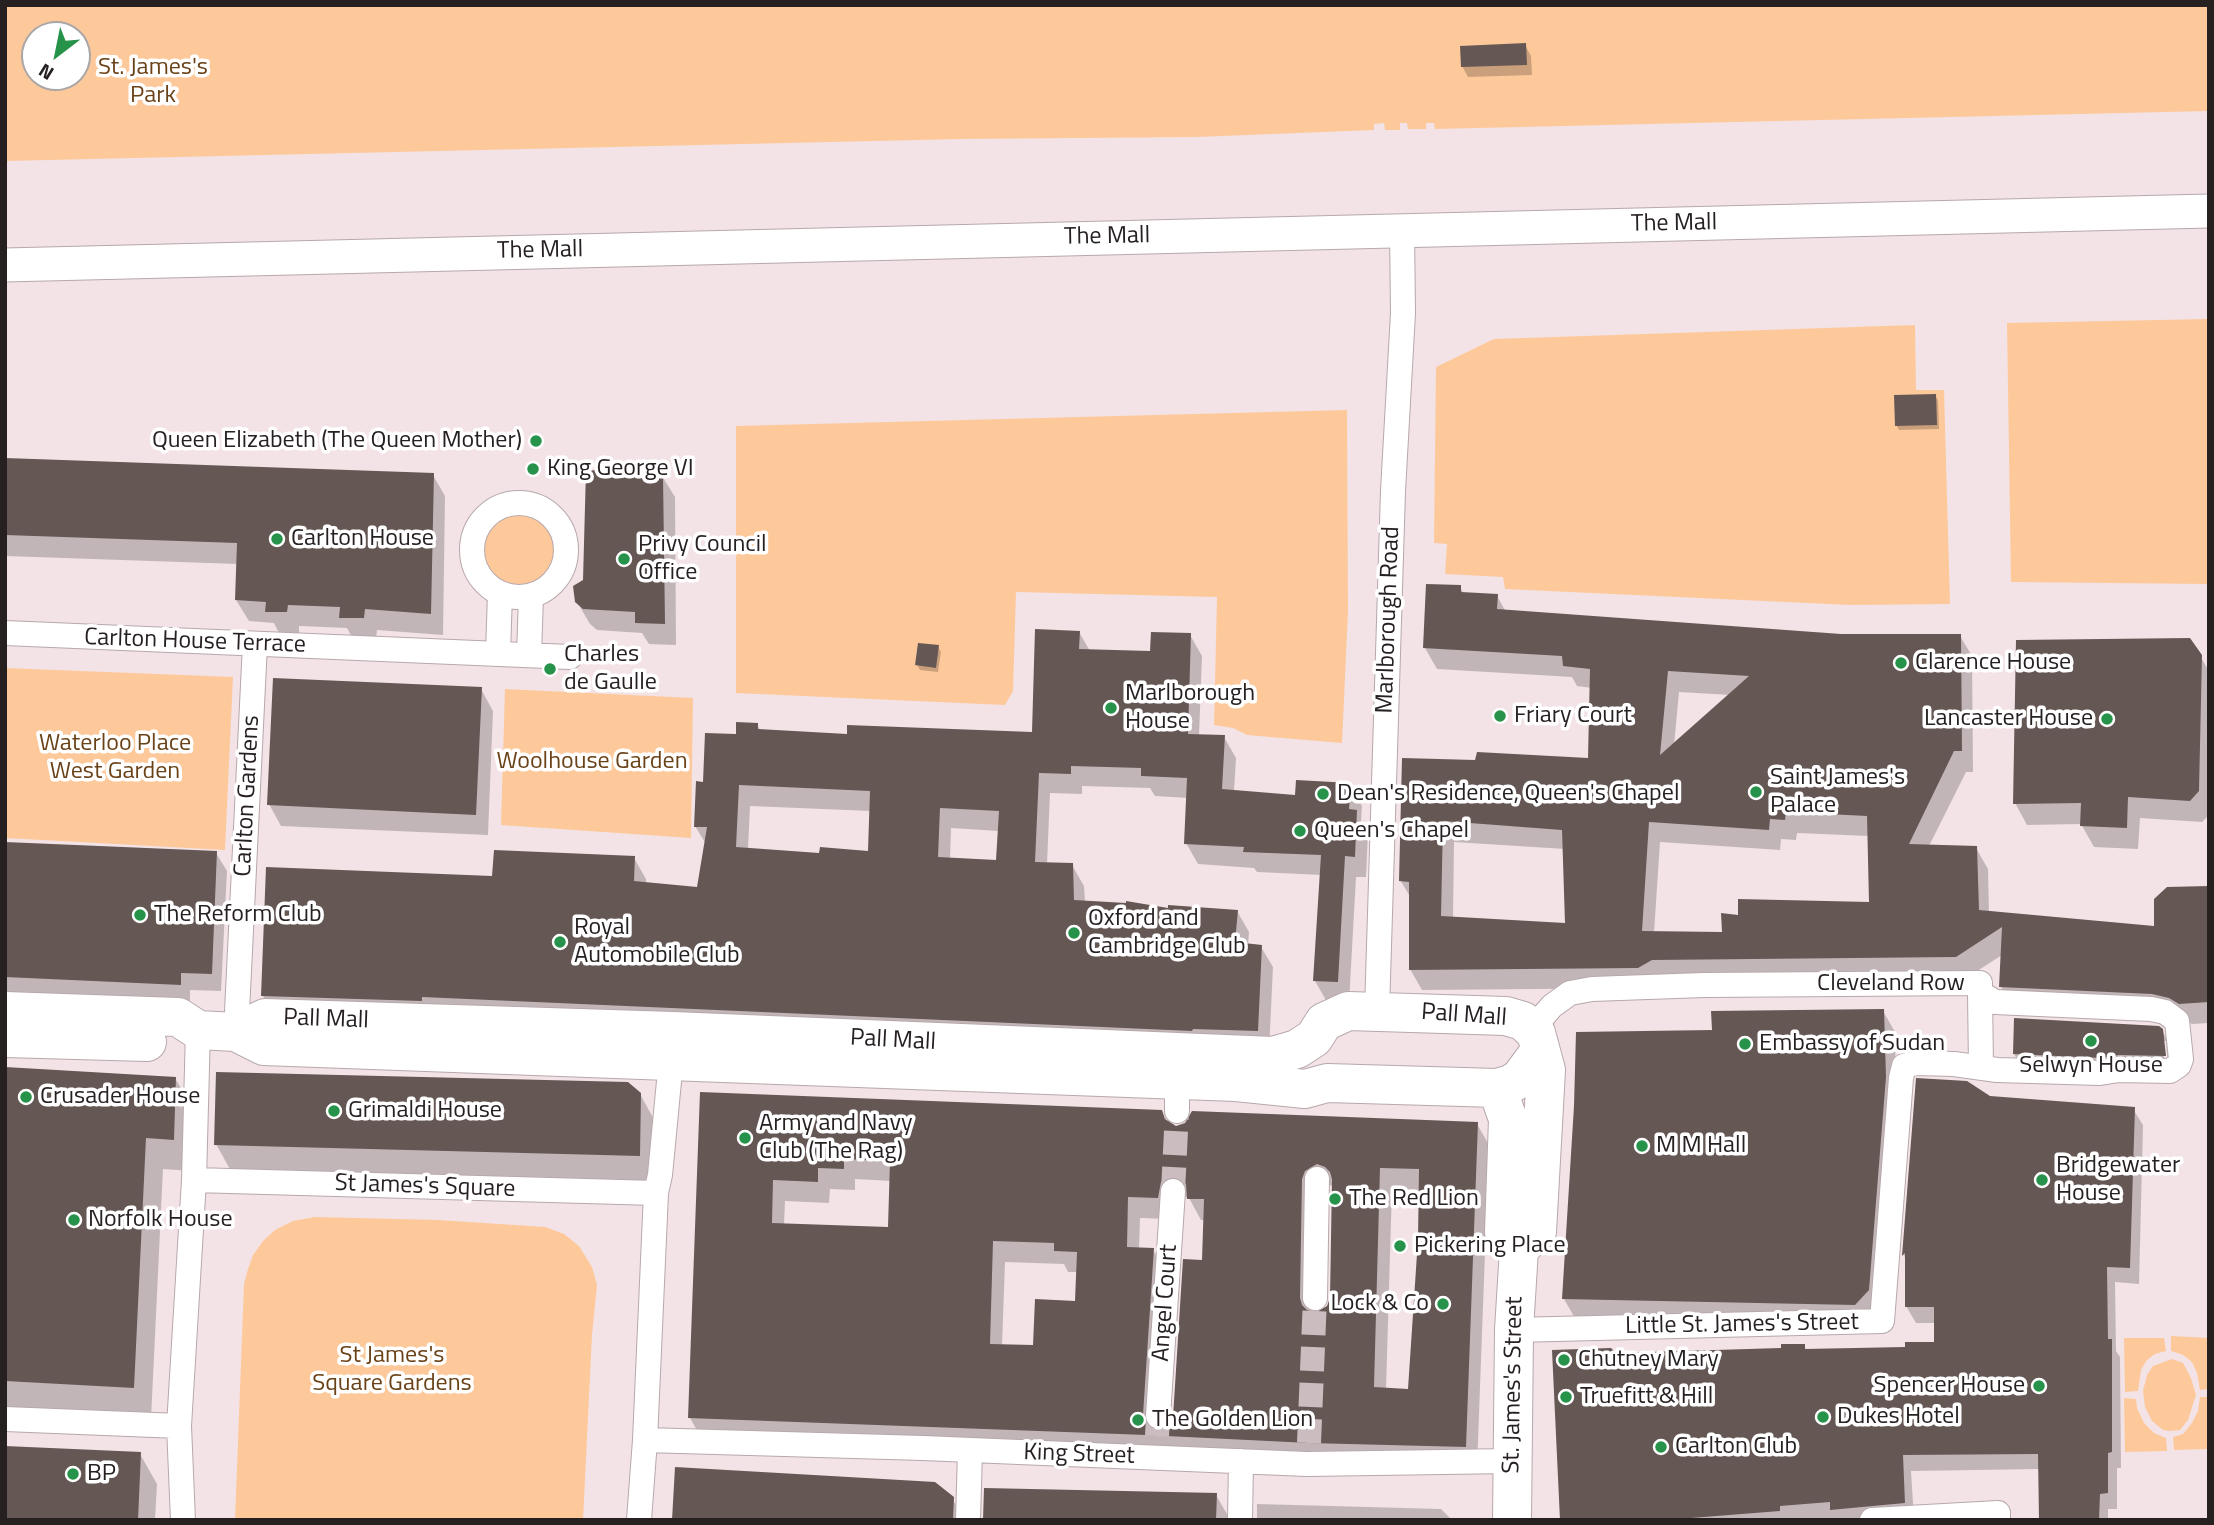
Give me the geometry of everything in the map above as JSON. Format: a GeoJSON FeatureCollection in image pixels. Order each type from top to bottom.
{"type":"FeatureCollection","features":[{"type":"Feature","properties":{"kind":"main road","name":"Pall Mall"},"geometry":{"type":"LineString","coordinates":[[5,1011],[178,1017],[198,1030],[236,1031],[264,1046],[672,1047],[1273,1056],[1297,1049],[1314,1038],[1324,1022],[1348,1011],[1506,1016],[1523,1021],[1536,1040]]}},
{"type":"Feature","properties":{"kind":"main road","name":"Pall Mall"},"geometry":{"type":"LineString","coordinates":[[5,1038],[181,1043],[198,1030]]}},
{"type":"Feature","properties":{"kind":"main road"},"geometry":{"type":"LineString","coordinates":[[1314,1038],[1313,1055],[1327,1083]]}},
{"type":"Feature","properties":{"kind":"main road"},"geometry":{"type":"LineString","coordinates":[[1497,1088],[1520,1078],[1536,1040]]}},
{"type":"Feature","properties":{"kind":"main road"},"geometry":{"type":"LineString","coordinates":[[1519,1249],[1537,1232],[1546,1070],[1536,1040]]}},
{"type":"Feature","properties":{"kind":"main road","name":"Pall Mall"},"geometry":{"type":"LineString","coordinates":[[672,1047],[1177,1096],[1236,1082],[1305,1089],[1327,1083],[1497,1088]]}},
{"type":"Feature","properties":{"kind":"main road","name":"St. James's Street"},"geometry":{"type":"LineString","coordinates":[[1497,1088],[1508,1119],[1504,1232],[1519,1249],[1514,1329],[1512,1520]]}},
{"type":"Feature","properties":{"kind":"street","name":"The Mall"},"geometry":{"type":"LineString","coordinates":[[5,265],[2209,211]]}},
{"type":"Feature","properties":{"kind":"street","name":"Marlborough Road"},"geometry":{"type":"LineString","coordinates":[[1377,1011],[1393,491],[1403,313],[1402,229]]}},
{"type":"Feature","properties":{"kind":"street"},"geometry":{"type":"LineString","coordinates":[[529,503],[544,510],[556,521],[564,534],[564,565],[556,579],[545,590],[531,596],[515,597],[500,593],[487,585],[477,572],[472,558],[477,528],[499,507],[529,503]]}},
{"type":"Feature","properties":{"kind":"street"},"geometry":{"type":"LineString","coordinates":[[500,593],[498,654],[570,657]]}},
{"type":"Feature","properties":{"kind":"street"},"geometry":{"type":"LineString","coordinates":[[529,655],[531,596]]}},
{"type":"Feature","properties":{"kind":"street","name":"Carlton House Terrace"},"geometry":{"type":"LineString","coordinates":[[5,634],[498,654]]}},
{"type":"Feature","properties":{"kind":"street","name":"Carlton Gardens"},"geometry":{"type":"LineString","coordinates":[[236,1031],[255,644]]}},
{"type":"Feature","properties":{"kind":"street","name":"Cleveland Row"},"geometry":{"type":"LineString","coordinates":[[1536,1040],[1552,1006],[1570,993],[1592,989],[1704,985],[1980,983],[1980,993],[1995,1002],[2151,1009],[2165,1012],[2177,1021],[2181,1059],[2175,1069],[2165,1071],[2119,1070],[2100,1073],[1997,1070],[1929,1063],[1904,1066]]}},
{"type":"Feature","properties":{"kind":"street"},"geometry":{"type":"LineString","coordinates":[[1980,993],[1980,1067]]}},
{"type":"Feature","properties":{"kind":"street"},"geometry":{"type":"LineString","coordinates":[[183,1520],[178,1426],[194,1180],[198,1030]]}},
{"type":"Feature","properties":{"kind":"street"},"geometry":{"type":"LineString","coordinates":[[639,1520],[656,1193],[672,1047]]}},
{"type":"Feature","properties":{"kind":"street","name":"Little St. James's Street"},"geometry":{"type":"LineString","coordinates":[[1514,1329],[1882,1321],[1904,1066]]}},
{"type":"Feature","properties":{"kind":"street"},"geometry":{"type":"LineString","coordinates":[[1315,1298],[1317,1179]]}},
{"type":"Feature","properties":{"kind":"street","name":"St James's Square"},"geometry":{"type":"LineString","coordinates":[[194,1180],[656,1193]]}},
{"type":"Feature","properties":{"kind":"street","name":"Angel Court"},"geometry":{"type":"LineString","coordinates":[[1156,1437],[1173,1191]]}},
{"type":"Feature","properties":{"kind":"street"},"geometry":{"type":"LineString","coordinates":[[5,1419],[178,1426]]}},
{"type":"Feature","properties":{"kind":"street","name":"King Street"},"geometry":{"type":"LineString","coordinates":[[645,1440],[970,1451],[1156,1437],[1241,1461],[1308,1454],[1512,1461]]}},
{"type":"Feature","properties":{"kind":"street"},"geometry":{"type":"LineString","coordinates":[[968,1520],[970,1451]]}},
{"type":"Feature","properties":{"kind":"street"},"geometry":{"type":"LineString","coordinates":[[1240,1520],[1241,1461]]}},
{"type":"Feature","properties":{"kind":"street"},"geometry":{"type":"LineString","coordinates":[[1872,1520],[1998,1513],[1998,1520]]}},
{"type":"Feature","properties":{"kind":"green space","name":"St. James's Park"},"geometry":{"type":"Polygon","coordinates":[[[5,5],[2209,5],[2209,111],[1435,129],[1434,123],[1426,123],[1426,129],[1408,129],[1407,123],[1400,123],[1400,130],[1385,130],[1384,123],[1374,124],[1374,130],[1197,137],[961,139],[5,161],[5,5]]]}},
{"type":"Feature","properties":{"kind":"green space"},"geometry":{"type":"Polygon","coordinates":[[[2209,319],[2209,584],[2011,582],[2007,323],[2209,319]]]}},
{"type":"Feature","properties":{"kind":"green space"},"geometry":{"type":"Polygon","coordinates":[[[1915,325],[1916,390],[1944,390],[1950,604],[1850,605],[1505,589],[1503,577],[1445,574],[1447,544],[1434,543],[1436,367],[1494,339],[1915,325]]]}},
{"type":"Feature","properties":{"kind":"green space"},"geometry":{"type":"Polygon","coordinates":[[[1347,410],[1348,611],[1342,743],[1247,735],[1233,728],[1214,725],[1217,597],[1016,592],[1013,691],[1005,705],[736,693],[736,426],[1347,410]]]}},
{"type":"Feature","properties":{"kind":"green space"},"geometry":{"type":"Polygon","coordinates":[[[526,514],[545,524],[553,536],[553,564],[545,576],[533,584],[512,586],[493,576],[485,564],[483,543],[493,524],[505,516],[526,514]]]}},
{"type":"Feature","properties":{"kind":"green space","name":"Waterloo Place West Garden"},"geometry":{"type":"Polygon","coordinates":[[[5,668],[233,677],[225,850],[5,838],[5,668]]]}},
{"type":"Feature","properties":{"kind":"green space","name":"Woolhouse Garden"},"geometry":{"type":"Polygon","coordinates":[[[505,689],[693,698],[691,838],[501,825],[505,689]]]}},
{"type":"Feature","properties":{"kind":"green space","name":"St James's Square Gardens"},"geometry":{"type":"Polygon","coordinates":[[[315,1217],[438,1220],[545,1227],[564,1234],[579,1246],[592,1267],[597,1285],[583,1520],[235,1520],[244,1284],[253,1255],[263,1241],[275,1230],[293,1221],[315,1217]]]}},
{"type":"Feature","properties":{"kind":"green space"},"geometry":{"type":"Polygon","coordinates":[[[2171,1336],[2209,1338],[2209,1389],[2200,1390],[2192,1362],[2171,1351],[2171,1336]]]}},
{"type":"Feature","properties":{"kind":"green space"},"geometry":{"type":"Polygon","coordinates":[[[2124,1338],[2164,1338],[2166,1351],[2147,1360],[2141,1370],[2138,1391],[2125,1392],[2124,1338]]]}},
{"type":"Feature","properties":{"kind":"green space"},"geometry":{"type":"Polygon","coordinates":[[[2172,1359],[2183,1363],[2196,1395],[2188,1420],[2180,1430],[2170,1431],[2163,1430],[2152,1421],[2145,1407],[2143,1391],[2147,1375],[2153,1366],[2172,1359]]]}},
{"type":"Feature","properties":{"kind":"green space"},"geometry":{"type":"Polygon","coordinates":[[[2200,1397],[2209,1397],[2209,1449],[2174,1450],[2173,1437],[2183,1434],[2192,1423],[2198,1411],[2200,1397]]]}},
{"type":"Feature","properties":{"kind":"green space"},"geometry":{"type":"Polygon","coordinates":[[[2124,1398],[2136,1399],[2144,1423],[2154,1433],[2166,1438],[2167,1451],[2125,1452],[2124,1398]]]}},
{"type":"Feature","properties":{"kind":"building"},"geometry":{"type":"Polygon","coordinates":[[[1526,43],[1527,65],[1461,67],[1460,46],[1526,43]]]}},
{"type":"Feature","properties":{"kind":"building"},"geometry":{"type":"Polygon","coordinates":[[[1936,394],[1937,425],[1895,426],[1894,395],[1936,394]]]}},
{"type":"Feature","properties":{"kind":"building","name":"Carlton House"},"geometry":{"type":"Polygon","coordinates":[[[5,458],[434,473],[431,614],[365,609],[364,618],[339,618],[340,607],[288,605],[287,612],[265,612],[266,602],[235,600],[237,543],[5,535],[5,458]]]}},
{"type":"Feature","properties":{"kind":"building","name":"Privy Council Office"},"geometry":{"type":"Polygon","coordinates":[[[586,470],[663,474],[665,624],[635,623],[635,612],[583,609],[575,602],[573,586],[583,580],[586,470]]]}},
{"type":"Feature","properties":{"kind":"building","name":"Saint James's Palace"},"geometry":{"type":"Polygon","coordinates":[[[1426,584],[1461,585],[1461,592],[1498,594],[1497,609],[1841,634],[1961,634],[1962,751],[1954,751],[1909,844],[1977,846],[1979,910],[2154,926],[2154,899],[2167,887],[2209,886],[2209,1002],[2179,1004],[2169,998],[2152,994],[1999,987],[2002,927],[1956,957],[1652,960],[1638,968],[1409,970],[1409,882],[1399,881],[1402,758],[1475,760],[1477,752],[1588,758],[1590,669],[1563,666],[1562,656],[1423,648],[1426,584]],[[1668,671],[1660,755],[1749,676],[1668,671]],[[1786,812],[1785,820],[1770,819],[1769,830],[1649,822],[1642,931],[1722,932],[1721,913],[1738,915],[1738,899],[1869,902],[1867,816],[1786,812]],[[1443,821],[1441,916],[1565,923],[1562,830],[1443,821]]]}},
{"type":"Feature","properties":{"kind":"building"},"geometry":{"type":"Polygon","coordinates":[[[1035,629],[1080,631],[1079,649],[1150,651],[1151,632],[1191,633],[1188,734],[1225,735],[1222,789],[1295,795],[1296,780],[1351,783],[1349,809],[1357,810],[1355,857],[1345,856],[1338,982],[1313,981],[1321,855],[1243,852],[1244,847],[1184,844],[1187,778],[1141,776],[1141,768],[1071,766],[1071,774],[1039,773],[1035,862],[1073,863],[1074,900],[1126,901],[1168,908],[1168,905],[1238,910],[1235,942],[1262,945],[1258,1031],[1192,1031],[422,997],[422,1001],[261,996],[266,867],[492,876],[494,850],[635,856],[634,881],[697,887],[707,827],[694,827],[696,781],[703,782],[705,733],[736,734],[736,722],[758,723],[758,729],[847,734],[847,725],[1032,732],[1035,629]],[[739,785],[736,847],[819,853],[820,847],[868,851],[870,791],[739,785]],[[940,808],[938,857],[996,860],[999,811],[940,808]]]}},
{"type":"Feature","properties":{"kind":"building","name":"Lancaster House"},"geometry":{"type":"Polygon","coordinates":[[[2190,638],[2202,655],[2199,791],[2190,801],[2128,797],[2127,828],[2080,826],[2081,803],[2013,804],[2016,640],[2190,638]]]}},
{"type":"Feature","properties":{"kind":"building"},"geometry":{"type":"Polygon","coordinates":[[[918,643],[939,645],[936,668],[915,665],[918,643]]]}},
{"type":"Feature","properties":{"kind":"building"},"geometry":{"type":"Polygon","coordinates":[[[273,678],[482,687],[476,815],[267,805],[273,678]]]}},
{"type":"Feature","properties":{"kind":"building","name":"The Reform Club"},"geometry":{"type":"Polygon","coordinates":[[[5,842],[217,851],[212,974],[181,973],[181,985],[5,977],[5,842]]]}},
{"type":"Feature","properties":{"kind":"building"},"geometry":{"type":"Polygon","coordinates":[[[1884,1009],[1886,1077],[1869,1290],[1855,1305],[1562,1299],[1576,1032],[1712,1030],[1711,1011],[1884,1009]]]}},
{"type":"Feature","properties":{"kind":"building","name":"Selwyn House"},"geometry":{"type":"Polygon","coordinates":[[[2014,1018],[2159,1026],[2163,1029],[2166,1056],[2119,1055],[2102,1058],[2013,1054],[2014,1018]]]}},
{"type":"Feature","properties":{"kind":"building"},"geometry":{"type":"Polygon","coordinates":[[[5,1067],[176,1077],[174,1140],[146,1138],[134,1388],[5,1381],[5,1067]]]}},
{"type":"Feature","properties":{"kind":"building"},"geometry":{"type":"Polygon","coordinates":[[[216,1072],[628,1082],[641,1093],[640,1156],[214,1145],[216,1072]]]}},
{"type":"Feature","properties":{"kind":"building"},"geometry":{"type":"Polygon","coordinates":[[[1916,1078],[1967,1081],[1990,1096],[2135,1107],[2130,1268],[2107,1267],[2108,1339],[2112,1339],[2112,1452],[2108,1453],[2108,1493],[2100,1494],[2099,1520],[2039,1520],[2038,1454],[1903,1455],[1905,1503],[1830,1510],[1830,1502],[1780,1506],[1780,1511],[1691,1518],[1560,1520],[1552,1350],[1611,1348],[1616,1353],[1781,1348],[1781,1344],[1805,1344],[1805,1349],[1905,1347],[1905,1342],[1934,1342],[1934,1307],[1905,1307],[1905,1253],[1902,1256],[1916,1078]]]}},
{"type":"Feature","properties":{"kind":"building"},"geometry":{"type":"Polygon","coordinates":[[[700,1092],[1162,1110],[1165,1119],[1176,1126],[1185,1123],[1192,1111],[1478,1122],[1466,1447],[688,1418],[700,1092]],[[844,1159],[844,1169],[818,1168],[818,1182],[773,1180],[772,1223],[888,1227],[890,1161],[844,1159]],[[1317,1164],[1305,1171],[1302,1179],[1300,1298],[1307,1310],[1315,1313],[1327,1306],[1330,1298],[1332,1179],[1325,1167],[1317,1164]],[[1380,1168],[1374,1387],[1408,1389],[1418,1239],[1419,1169],[1380,1168]],[[1175,1176],[1167,1177],[1161,1182],[1158,1198],[1128,1197],[1127,1247],[1154,1248],[1143,1415],[1145,1423],[1156,1431],[1165,1429],[1171,1424],[1173,1417],[1183,1259],[1202,1260],[1204,1199],[1187,1199],[1186,1184],[1175,1176]],[[993,1241],[990,1344],[1033,1345],[1035,1299],[1075,1301],[1077,1252],[1054,1251],[1054,1243],[993,1241]]]}},
{"type":"Feature","properties":{"kind":"building","name":"BP"},"geometry":{"type":"Polygon","coordinates":[[[5,1446],[141,1452],[138,1520],[5,1520],[5,1446]]]}},
{"type":"Feature","properties":{"kind":"building"},"geometry":{"type":"Polygon","coordinates":[[[675,1467],[935,1482],[954,1497],[953,1520],[672,1520],[675,1467]]]}},
{"type":"Feature","properties":{"kind":"building"},"geometry":{"type":"Polygon","coordinates":[[[984,1488],[1217,1493],[1216,1520],[983,1520],[984,1488]]]}},
{"type":"Feature","properties":{"kind":"tunnel"},"geometry":{"type":"LineString","coordinates":[[1173,1191],[1177,1111]]}},
{"type":"Feature","properties":{"kind":"tunnel"},"geometry":{"type":"LineString","coordinates":[[1309,1443],[1315,1298]]}},
{"type":"Feature","properties":{"kind":"tunnel"},"geometry":{"type":"LineString","coordinates":[[1157,1436],[1158,1416]]}},
{"type":"Feature","properties":{"kind":"place","name":"Queen Elizabeth (The Queen Mother)"},"geometry":{"type":"Point","coordinates":[536,441]}},
{"type":"Feature","properties":{"kind":"place","name":"King George VI"},"geometry":{"type":"Point","coordinates":[533,469]}},
{"type":"Feature","properties":{"kind":"place","name":"Carlton House"},"geometry":{"type":"Point","coordinates":[277,539]}},
{"type":"Feature","properties":{"kind":"place","name":"Privy Council Office"},"geometry":{"type":"Point","coordinates":[624,559]}},
{"type":"Feature","properties":{"kind":"place","name":"Clarence House"},"geometry":{"type":"Point","coordinates":[1901,663]}},
{"type":"Feature","properties":{"kind":"place","name":"Charles de Gaulle"},"geometry":{"type":"Point","coordinates":[550,669]}},
{"type":"Feature","properties":{"kind":"place","name":"Marlborough House"},"geometry":{"type":"Point","coordinates":[1111,708]}},
{"type":"Feature","properties":{"kind":"place","name":"Friary Court"},"geometry":{"type":"Point","coordinates":[1500,716]}},
{"type":"Feature","properties":{"kind":"place","name":"Lancaster House"},"geometry":{"type":"Point","coordinates":[2107,719]}},
{"type":"Feature","properties":{"kind":"place","name":"Saint James's Palace"},"geometry":{"type":"Point","coordinates":[1756,792]}},
{"type":"Feature","properties":{"kind":"place","name":"Dean's Residence, Queen's Chapel"},"geometry":{"type":"Point","coordinates":[1323,794]}},
{"type":"Feature","properties":{"kind":"place","name":"Queen's Chapel"},"geometry":{"type":"Point","coordinates":[1300,831]}},
{"type":"Feature","properties":{"kind":"place","name":"The Reform Club"},"geometry":{"type":"Point","coordinates":[140,915]}},
{"type":"Feature","properties":{"kind":"place","name":"Oxford and Cambridge Club"},"geometry":{"type":"Point","coordinates":[1074,933]}},
{"type":"Feature","properties":{"kind":"place","name":"Royal Automobile Club"},"geometry":{"type":"Point","coordinates":[560,942]}},
{"type":"Feature","properties":{"kind":"place","name":"Selwyn House"},"geometry":{"type":"Point","coordinates":[2091,1041]}},
{"type":"Feature","properties":{"kind":"place","name":"Embassy of Sudan"},"geometry":{"type":"Point","coordinates":[1745,1044]}},
{"type":"Feature","properties":{"kind":"place","name":"Crusader House"},"geometry":{"type":"Point","coordinates":[26,1097]}},
{"type":"Feature","properties":{"kind":"place","name":"Grimaldi House"},"geometry":{"type":"Point","coordinates":[334,1111]}},
{"type":"Feature","properties":{"kind":"place","name":"Army and Navy Club (The Rag)"},"geometry":{"type":"Point","coordinates":[745,1138]}},
{"type":"Feature","properties":{"kind":"place","name":"M M Hall"},"geometry":{"type":"Point","coordinates":[1642,1146]}},
{"type":"Feature","properties":{"kind":"place","name":"Bridgewater House"},"geometry":{"type":"Point","coordinates":[2042,1180]}},
{"type":"Feature","properties":{"kind":"place","name":"The Red Lion"},"geometry":{"type":"Point","coordinates":[1335,1199]}},
{"type":"Feature","properties":{"kind":"place","name":"Norfolk House"},"geometry":{"type":"Point","coordinates":[74,1220]}},
{"type":"Feature","properties":{"kind":"place","name":"Pickering Place"},"geometry":{"type":"Point","coordinates":[1400,1246]}},
{"type":"Feature","properties":{"kind":"place","name":"Lock & Co"},"geometry":{"type":"Point","coordinates":[1443,1304]}},
{"type":"Feature","properties":{"kind":"place","name":"Chutney Mary"},"geometry":{"type":"Point","coordinates":[1564,1360]}},
{"type":"Feature","properties":{"kind":"place","name":"Spencer House"},"geometry":{"type":"Point","coordinates":[2039,1386]}},
{"type":"Feature","properties":{"kind":"place","name":"Truefitt & Hill"},"geometry":{"type":"Point","coordinates":[1566,1397]}},
{"type":"Feature","properties":{"kind":"place","name":"Dukes Hotel"},"geometry":{"type":"Point","coordinates":[1823,1417]}},
{"type":"Feature","properties":{"kind":"place","name":"The Golden Lion"},"geometry":{"type":"Point","coordinates":[1138,1420]}},
{"type":"Feature","properties":{"kind":"place","name":"Carlton Club"},"geometry":{"type":"Point","coordinates":[1661,1447]}},
{"type":"Feature","properties":{"kind":"place","name":"BP"},"geometry":{"type":"Point","coordinates":[73,1474]}}]}
